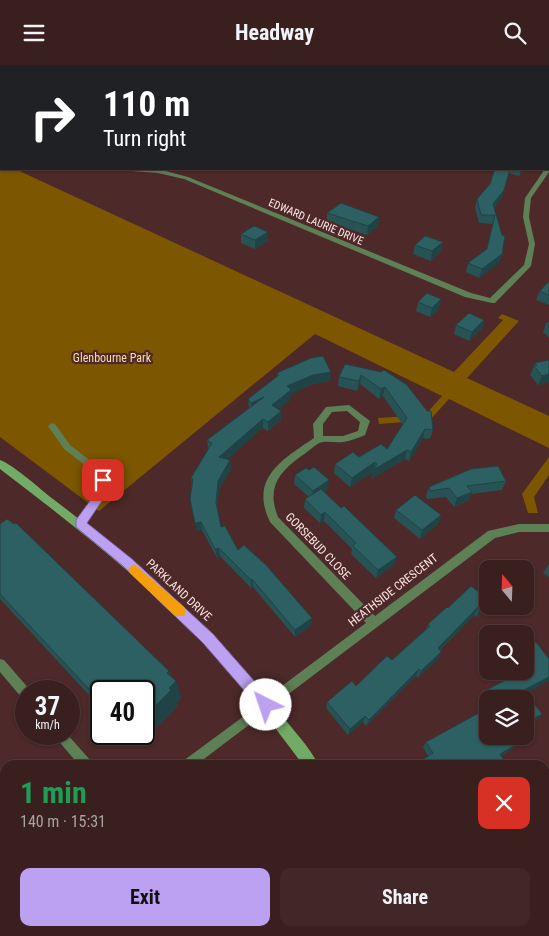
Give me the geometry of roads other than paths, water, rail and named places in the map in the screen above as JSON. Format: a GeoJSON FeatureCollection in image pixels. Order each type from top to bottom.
{"type":"FeatureCollection","features":[{"type":"Feature","properties":{"kind":"street","name":"EDWARD LAURIE DRIVE"},"geometry":{"type":"LineString","coordinates":[[144,170],[158,171],[186,178],[468,295],[492,301],[527,265],[532,244],[526,217],[528,198],[548,170]]}},
{"type":"Feature","properties":{"kind":"street"},"geometry":{"type":"LineString","coordinates":[[349,408],[365,421],[362,433],[343,439],[319,439],[318,423],[329,409],[349,408]]}},
{"type":"Feature","properties":{"kind":"street","name":"GORSEBUD CLOSE"},"geometry":{"type":"LineString","coordinates":[[319,439],[280,469],[269,483],[268,500],[274,519],[374,623]]}},
{"type":"Feature","properties":{"kind":"street","name":"PARKLAND DRIVE"},"geometry":{"type":"LineString","coordinates":[[0,464],[80,524],[127,563],[208,638],[266,705],[307,760]]}},
{"type":"Feature","properties":{"kind":"street","name":"HEATHSIDE CRESCENT"},"geometry":{"type":"LineString","coordinates":[[266,705],[492,534],[519,528],[549,528]]}},
{"type":"Feature","properties":{"kind":"lane"},"geometry":{"type":"LineString","coordinates":[[52,426],[67,447],[98,471],[103,480],[101,495],[80,524]]}},
{"type":"Feature","properties":{"kind":"lane"},"geometry":{"type":"LineString","coordinates":[[0,664],[15,681]]}},
{"type":"Feature","properties":{"kind":"lane"},"geometry":{"type":"LineString","coordinates":[[194,760],[266,705]]}},
{"type":"Feature","properties":{"kind":"lane"},"geometry":{"type":"LineString","coordinates":[[70,745],[83,760]]}},
{"type":"Feature","properties":{"kind":"park label","name":"Glenbourne Park"},"geometry":{"type":"Point","coordinates":[112,358]}}]}
